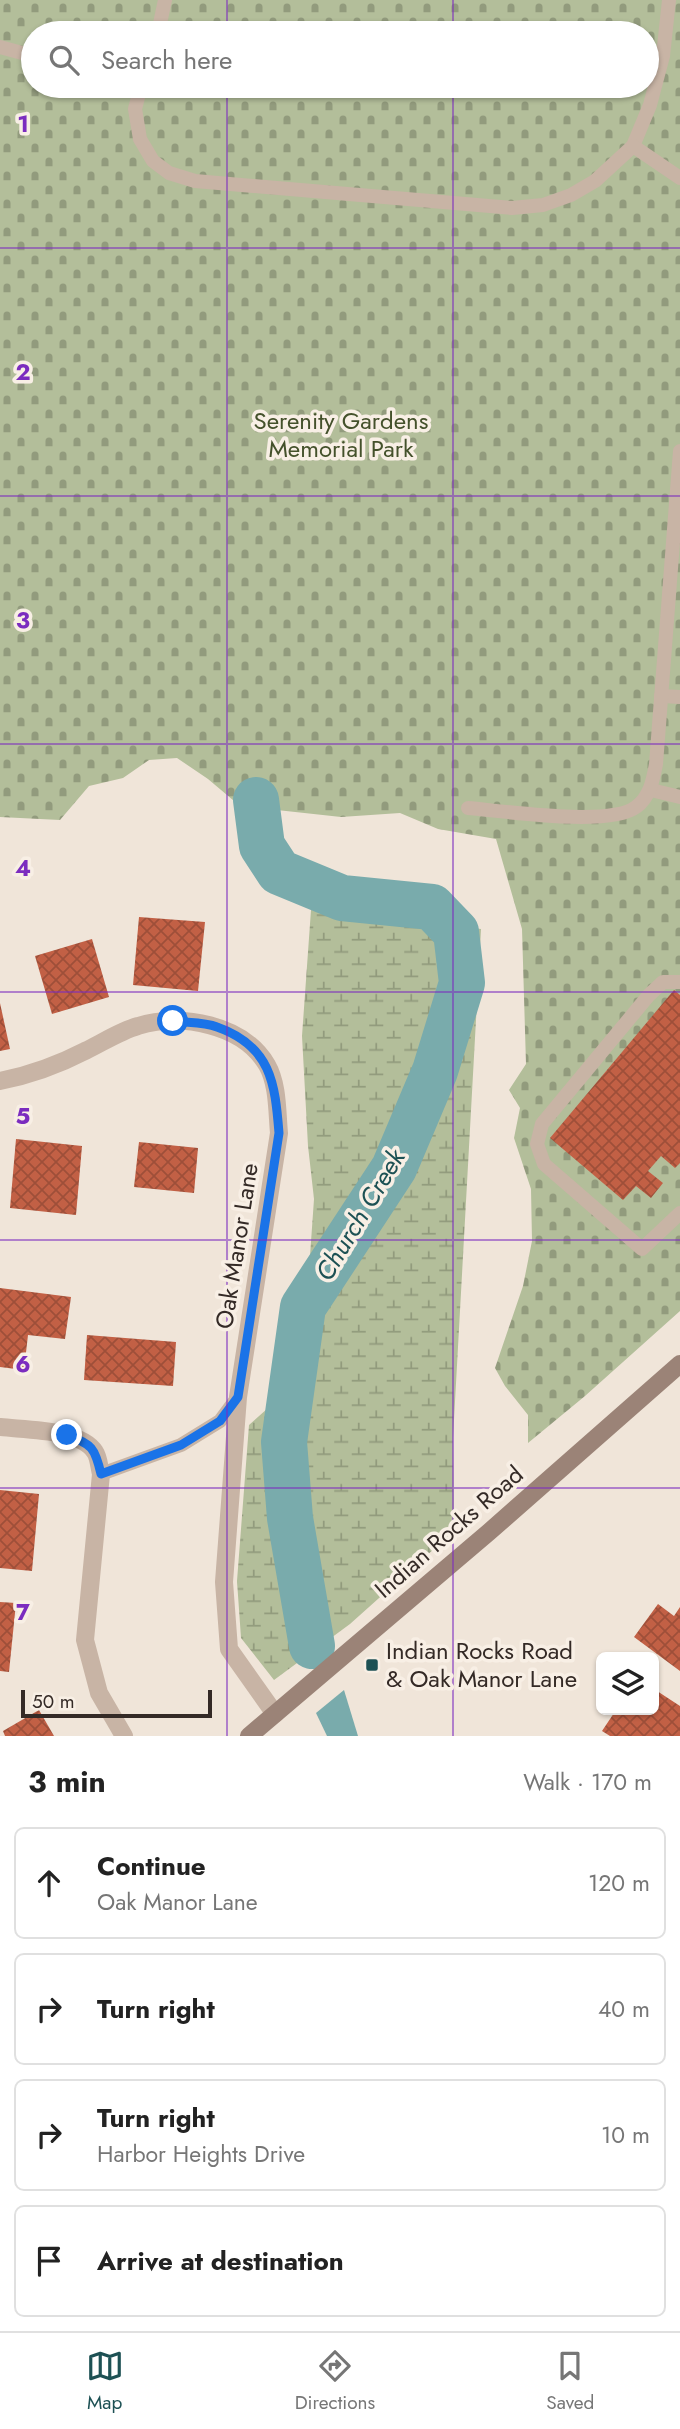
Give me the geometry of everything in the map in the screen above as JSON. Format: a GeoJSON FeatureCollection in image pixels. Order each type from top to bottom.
{"type":"FeatureCollection","features":[{"type":"Feature","properties":{"kind":"street","name":"Oak Manor Lane"},"geometry":{"type":"LineString","coordinates":[[0,1080],[29,1075],[138,1026],[173,1021],[215,1026],[245,1041],[267,1066],[276,1094],[279,1133],[238,1397],[224,1582],[229,1649],[275,1714]]}},
{"type":"Feature","properties":{"kind":"street","name":"Indian Rocks Road"},"geometry":{"type":"LineString","coordinates":[[249,1736],[680,1364]]}},
{"type":"Feature","properties":{"kind":"street"},"geometry":{"type":"LineString","coordinates":[[0,1427],[67,1435],[86,1442],[96,1453],[101,1474],[85,1640],[99,1693],[124,1736]]}},
{"type":"Feature","properties":{"kind":"lane"},"geometry":{"type":"LineString","coordinates":[[160,21],[164,0]]}},
{"type":"Feature","properties":{"kind":"lane"},"geometry":{"type":"LineString","coordinates":[[659,71],[669,0]]}},
{"type":"Feature","properties":{"kind":"lane"},"geometry":{"type":"LineString","coordinates":[[0,47],[21,53]]}},
{"type":"Feature","properties":{"kind":"lane"},"geometry":{"type":"LineString","coordinates":[[138,98],[135,108],[140,139],[153,161],[169,173],[195,181],[512,208],[543,205],[571,195],[595,181],[633,146],[652,98]]}},
{"type":"Feature","properties":{"kind":"lane"},"geometry":{"type":"LineString","coordinates":[[633,146],[680,178]]}},
{"type":"Feature","properties":{"kind":"lane"},"geometry":{"type":"LineString","coordinates":[[468,808],[596,818],[618,816],[637,807],[650,790],[656,764],[680,452]]}},
{"type":"Feature","properties":{"kind":"lane"},"geometry":{"type":"LineString","coordinates":[[661,696],[680,697]]}},
{"type":"Feature","properties":{"kind":"lane"},"geometry":{"type":"LineString","coordinates":[[650,790],[680,797]]}},
{"type":"Feature","properties":{"kind":"lane"},"geometry":{"type":"LineString","coordinates":[[680,982],[663,982],[649,995],[541,1124],[537,1143],[544,1164],[642,1249],[680,1213]]}},
{"type":"Feature","properties":{"kind":"lane"},"geometry":{"type":"LineString","coordinates":[[101,1474],[181,1445],[220,1421],[238,1397]]}},
{"type":"Feature","properties":{"kind":"green space","name":"Serenity Gardens Memorial Park"},"geometry":{"type":"Polygon","coordinates":[[[0,0],[680,0],[680,1311],[528,1443],[528,1415],[505,1386],[495,1368],[523,1286],[532,1241],[531,1189],[514,1138],[520,1108],[509,1090],[526,1064],[522,929],[496,839],[438,829],[400,813],[341,817],[240,806],[177,758],[149,760],[123,778],[89,786],[60,820],[0,817],[0,0]]]}},
{"type":"Feature","properties":{"kind":"green space"},"geometry":{"type":"Polygon","coordinates":[[[311,910],[481,929],[453,1438],[454,1531],[350,1624],[274,1680],[241,1638],[237,1581],[249,1425],[286,1392],[307,1299],[314,1199],[302,1036],[311,910]]]}},
{"type":"Feature","properties":{"kind":"water"},"geometry":{"type":"Polygon","coordinates":[[[344,1690],[358,1736],[327,1736],[316,1713],[344,1690]]]}},
{"type":"Feature","properties":{"kind":"building"},"geometry":{"type":"Polygon","coordinates":[[[139,917],[205,922],[198,991],[133,985],[139,917]]]}},
{"type":"Feature","properties":{"kind":"building"},"geometry":{"type":"Polygon","coordinates":[[[92,939],[109,997],[52,1014],[35,956],[92,939]]]}},
{"type":"Feature","properties":{"kind":"building"},"geometry":{"type":"Polygon","coordinates":[[[674,990],[680,995],[680,1163],[675,1168],[661,1156],[648,1171],[663,1183],[651,1198],[636,1186],[623,1200],[550,1138],[674,990]]]}},
{"type":"Feature","properties":{"kind":"building"},"geometry":{"type":"Polygon","coordinates":[[[0,1003],[10,1049],[0,1051],[0,1003]]]}},
{"type":"Feature","properties":{"kind":"building"},"geometry":{"type":"Polygon","coordinates":[[[16,1139],[82,1146],[76,1215],[10,1208],[16,1139]]]}},
{"type":"Feature","properties":{"kind":"building"},"geometry":{"type":"Polygon","coordinates":[[[139,1142],[198,1148],[194,1193],[134,1187],[139,1142]]]}},
{"type":"Feature","properties":{"kind":"building"},"geometry":{"type":"Polygon","coordinates":[[[0,1288],[71,1297],[65,1339],[28,1335],[24,1370],[0,1367],[0,1288]]]}},
{"type":"Feature","properties":{"kind":"building"},"geometry":{"type":"Polygon","coordinates":[[[87,1335],[176,1342],[173,1386],[84,1380],[87,1335]]]}},
{"type":"Feature","properties":{"kind":"building"},"geometry":{"type":"Polygon","coordinates":[[[0,1490],[39,1494],[32,1571],[0,1568],[0,1490]]]}},
{"type":"Feature","properties":{"kind":"building"},"geometry":{"type":"Polygon","coordinates":[[[0,1602],[16,1603],[9,1672],[0,1671],[0,1602]]]}},
{"type":"Feature","properties":{"kind":"building"},"geometry":{"type":"Polygon","coordinates":[[[658,1604],[674,1616],[680,1607],[680,1671],[659,1655],[659,1652],[654,1652],[634,1637],[658,1604]]]}},
{"type":"Feature","properties":{"kind":"building"},"geometry":{"type":"Polygon","coordinates":[[[659,1692],[680,1706],[680,1736],[610,1736],[602,1731],[613,1715],[659,1715],[659,1692]]]}},
{"type":"Feature","properties":{"kind":"building"},"geometry":{"type":"Polygon","coordinates":[[[39,1710],[54,1736],[5,1736],[3,1731],[39,1710]]]}},
{"type":"Feature","properties":{"kind":"waterway","name":"Church Creek"},"geometry":{"type":"LineString","coordinates":[[256,800],[262,846],[279,872],[342,898],[432,907],[456,932],[462,983],[435,1071],[394,1168],[303,1307],[284,1442],[290,1518],[312,1646]]}},
{"type":"Feature","properties":{"kind":"place","name":"Indian Rocks Road & Oak Manor Lane"},"geometry":{"type":"Point","coordinates":[372,1665]}},
{"type":"Feature","properties":{"kind":"route"},"geometry":{"type":"LineString","coordinates":[[67,1435],[86,1442],[96,1453],[101,1474],[181,1445],[220,1421],[238,1397],[279,1133],[276,1094],[267,1066],[245,1041],[215,1026],[173,1021]]}}]}
